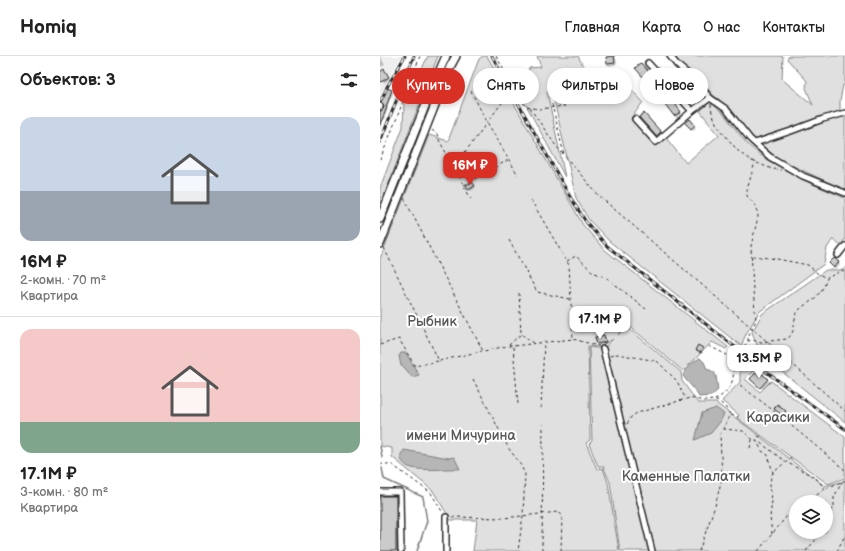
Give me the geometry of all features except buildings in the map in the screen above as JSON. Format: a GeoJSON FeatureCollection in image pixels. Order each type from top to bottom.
{"type":"FeatureCollection","features":[{"type":"Feature","properties":{"kind":"main road"},"geometry":{"type":"LineString","coordinates":[[380,219],[437,75],[446,56]]}},
{"type":"Feature","properties":{"kind":"main road"},"geometry":{"type":"LineString","coordinates":[[380,245],[450,67],[456,56]]}},
{"type":"Feature","properties":{"kind":"street"},"geometry":{"type":"LineString","coordinates":[[670,56],[677,65],[694,79],[710,98],[726,109],[750,139],[770,157],[791,170],[845,193]]}},
{"type":"Feature","properties":{"kind":"street"},"geometry":{"type":"LineString","coordinates":[[648,63],[692,112]]}},
{"type":"Feature","properties":{"kind":"street"},"geometry":{"type":"LineString","coordinates":[[636,119],[656,142],[710,98]]}},
{"type":"Feature","properties":{"kind":"street"},"geometry":{"type":"LineString","coordinates":[[755,143],[822,119],[845,113]]}},
{"type":"Feature","properties":{"kind":"street"},"geometry":{"type":"LineString","coordinates":[[838,255],[845,246]]}},
{"type":"Feature","properties":{"kind":"street"},"geometry":{"type":"LineString","coordinates":[[603,349],[652,551]]}},
{"type":"Feature","properties":{"kind":"street"},"geometry":{"type":"LineString","coordinates":[[380,492],[400,492],[401,551]]}},
{"type":"Feature","properties":{"kind":"street"},"geometry":{"type":"LineString","coordinates":[[446,517],[446,551]]}},
{"type":"Feature","properties":{"kind":"path"},"geometry":{"type":"LineString","coordinates":[[380,160],[420,56]]}},
{"type":"Feature","properties":{"kind":"path"},"geometry":{"type":"LineString","coordinates":[[496,56],[522,102],[529,108],[556,146],[599,196],[767,341],[845,411]]}},
{"type":"Feature","properties":{"kind":"path"},"geometry":{"type":"LineString","coordinates":[[471,91],[518,175]]}},
{"type":"Feature","properties":{"kind":"path"},"geometry":{"type":"LineString","coordinates":[[710,98],[711,109],[716,122],[740,153],[754,162],[772,169],[791,170]]}},
{"type":"Feature","properties":{"kind":"path"},"geometry":{"type":"LineString","coordinates":[[454,167],[501,104]]}},
{"type":"Feature","properties":{"kind":"path"},"geometry":{"type":"LineString","coordinates":[[552,104],[564,155]]}},
{"type":"Feature","properties":{"kind":"path"},"geometry":{"type":"LineString","coordinates":[[529,108],[539,109],[565,106]]}},
{"type":"Feature","properties":{"kind":"path"},"geometry":{"type":"LineString","coordinates":[[426,127],[437,134],[471,199]]}},
{"type":"Feature","properties":{"kind":"path"},"geometry":{"type":"LineString","coordinates":[[464,186],[509,160]]}},
{"type":"Feature","properties":{"kind":"path"},"geometry":{"type":"LineString","coordinates":[[728,356],[743,348],[748,341],[748,337],[756,320],[751,246],[758,217],[756,207],[747,196],[747,190],[754,162]]}},
{"type":"Feature","properties":{"kind":"path"},"geometry":{"type":"LineString","coordinates":[[399,196],[404,198],[483,351]]}},
{"type":"Feature","properties":{"kind":"path"},"geometry":{"type":"LineString","coordinates":[[531,200],[569,265],[573,339]]}},
{"type":"Feature","properties":{"kind":"path"},"geometry":{"type":"LineString","coordinates":[[509,240],[537,292],[571,299]]}},
{"type":"Feature","properties":{"kind":"path"},"geometry":{"type":"LineString","coordinates":[[380,245],[384,248],[439,361]]}},
{"type":"Feature","properties":{"kind":"path"},"geometry":{"type":"LineString","coordinates":[[567,262],[576,256],[593,272],[607,278],[646,309]]}},
{"type":"Feature","properties":{"kind":"path"},"geometry":{"type":"LineString","coordinates":[[752,256],[808,265],[817,273],[827,278],[841,272],[845,272]]}},
{"type":"Feature","properties":{"kind":"path"},"geometry":{"type":"LineString","coordinates":[[748,341],[752,340],[761,342],[788,339],[791,336],[798,312],[802,307],[814,300],[825,286],[827,278]]}},
{"type":"Feature","properties":{"kind":"path"},"geometry":{"type":"LineString","coordinates":[[519,293],[521,334],[534,344]]}},
{"type":"Feature","properties":{"kind":"path"},"geometry":{"type":"LineString","coordinates":[[380,345],[399,339],[415,366],[505,347],[521,334]]}},
{"type":"Feature","properties":{"kind":"path"},"geometry":{"type":"LineString","coordinates":[[509,345],[513,346],[573,339],[603,349]]}},
{"type":"Feature","properties":{"kind":"path"},"geometry":{"type":"LineString","coordinates":[[542,408],[544,342]]}},
{"type":"Feature","properties":{"kind":"path"},"geometry":{"type":"LineString","coordinates":[[513,346],[518,404]]}},
{"type":"Feature","properties":{"kind":"path"},"geometry":{"type":"LineString","coordinates":[[623,430],[631,416],[637,413],[686,399],[698,399],[704,401],[714,400],[724,394],[732,384],[734,378],[732,361],[728,356],[719,350],[709,346]]}},
{"type":"Feature","properties":{"kind":"path"},"geometry":{"type":"LineString","coordinates":[[734,352],[750,362]]}},
{"type":"Feature","properties":{"kind":"path"},"geometry":{"type":"LineString","coordinates":[[605,357],[617,354],[657,361],[677,382],[686,399]]}},
{"type":"Feature","properties":{"kind":"path"},"geometry":{"type":"LineString","coordinates":[[473,379],[509,449],[519,462],[525,474],[523,515],[518,551]]}},
{"type":"Feature","properties":{"kind":"path"},"geometry":{"type":"LineString","coordinates":[[740,385],[776,412],[845,470]]}},
{"type":"Feature","properties":{"kind":"path"},"geometry":{"type":"LineString","coordinates":[[714,400],[726,408],[730,414],[738,417]]}},
{"type":"Feature","properties":{"kind":"path"},"geometry":{"type":"LineString","coordinates":[[699,551],[715,506],[722,478],[720,434],[730,414]]}},
{"type":"Feature","properties":{"kind":"path"},"geometry":{"type":"LineString","coordinates":[[542,551],[543,424]]}},
{"type":"Feature","properties":{"kind":"path"},"geometry":{"type":"LineString","coordinates":[[725,425],[724,429],[743,431],[752,440],[756,440],[786,462],[816,478],[824,489]]}},
{"type":"Feature","properties":{"kind":"path"},"geometry":{"type":"LineString","coordinates":[[756,440],[761,436]]}},
{"type":"Feature","properties":{"kind":"path"},"geometry":{"type":"LineString","coordinates":[[750,448],[752,440]]}},
{"type":"Feature","properties":{"kind":"path"},"geometry":{"type":"LineString","coordinates":[[756,440],[762,451],[768,455],[774,473]]}},
{"type":"Feature","properties":{"kind":"path"},"geometry":{"type":"LineString","coordinates":[[772,534],[770,517],[772,501],[770,485],[771,476],[791,457]]}},
{"type":"Feature","properties":{"kind":"path"},"geometry":{"type":"LineString","coordinates":[[380,464],[391,464],[431,493],[446,517],[504,518],[558,512],[562,516],[561,551]]}},
{"type":"Feature","properties":{"kind":"path"},"geometry":{"type":"LineString","coordinates":[[816,495],[824,489],[845,480]]}},
{"type":"Feature","properties":{"kind":"path"},"geometry":{"type":"LineString","coordinates":[[833,510],[834,497],[842,482]]}},
{"type":"Feature","properties":{"kind":"path"},"geometry":{"type":"LineString","coordinates":[[758,551],[789,515]]}},
{"type":"Feature","properties":{"kind":"path"},"geometry":{"type":"LineString","coordinates":[[837,551],[845,535]]}},
{"type":"Feature","properties":{"kind":"path"},"geometry":{"type":"LineString","coordinates":[[806,551],[816,539]]}},
{"type":"Feature","properties":{"kind":"shaded area"},"geometry":{"type":"Polygon","coordinates":[[[380,56],[402,56],[395,68],[392,68],[392,72],[383,94],[380,97],[380,56]]]}},
{"type":"Feature","properties":{"kind":"shaded area"},"geometry":{"type":"Polygon","coordinates":[[[401,353],[406,353],[419,375],[412,377],[404,367],[401,366],[399,356],[401,353]]]}},
{"type":"Feature","properties":{"kind":"shaded area"},"geometry":{"type":"Polygon","coordinates":[[[700,358],[704,362],[707,369],[714,372],[716,376],[718,390],[711,396],[699,397],[683,376],[686,370],[700,358]]]}},
{"type":"Feature","properties":{"kind":"shaded area"},"geometry":{"type":"Polygon","coordinates":[[[716,408],[724,414],[720,422],[711,433],[695,440],[702,413],[716,408]]]}},
{"type":"Feature","properties":{"kind":"shaded area"},"geometry":{"type":"Polygon","coordinates":[[[404,450],[449,458],[454,457],[460,469],[427,470],[409,467],[404,464],[401,458],[401,454],[404,450]]]}},
{"type":"Feature","properties":{"kind":"green space"},"geometry":{"type":"Polygon","coordinates":[[[428,56],[438,56],[433,68],[422,68],[428,56]]]}},
{"type":"Feature","properties":{"kind":"green space"},"geometry":{"type":"Polygon","coordinates":[[[483,56],[487,56],[494,68],[476,68],[479,59],[483,56]]]}},
{"type":"Feature","properties":{"kind":"green space"},"geometry":{"type":"Polygon","coordinates":[[[537,56],[578,56],[584,68],[547,68],[547,104],[550,104],[565,177],[526,104],[539,104],[539,68],[529,68],[541,67],[537,56]]]}},
{"type":"Feature","properties":{"kind":"green space"},"geometry":{"type":"Polygon","coordinates":[[[674,56],[783,56],[782,79],[813,105],[806,88],[807,81],[787,59],[789,56],[845,56],[845,85],[843,85],[840,101],[840,115],[845,116],[845,190],[775,156],[752,138],[730,108],[713,95],[708,89],[708,68],[686,68],[674,56]]]}},
{"type":"Feature","properties":{"kind":"green space"},"geometry":{"type":"Polygon","coordinates":[[[473,75],[473,104],[514,104],[583,225],[605,250],[728,347],[726,349],[712,342],[683,371],[627,324],[618,335],[627,327],[681,372],[682,381],[698,403],[716,403],[825,486],[845,481],[845,551],[620,551],[610,482],[603,466],[598,466],[589,444],[592,441],[589,347],[603,349],[613,339],[600,347],[588,346],[590,440],[586,443],[597,469],[603,468],[608,483],[619,551],[473,551],[477,520],[448,520],[449,517],[433,491],[392,457],[392,448],[380,446],[380,259],[429,135],[448,141],[462,104],[465,104],[465,96],[473,75]]]}},
{"type":"Feature","properties":{"kind":"green space"},"geometry":{"type":"Polygon","coordinates":[[[632,90],[640,99],[640,104],[642,104],[632,117],[654,146],[666,138],[686,163],[719,135],[700,111],[710,102],[723,113],[747,144],[767,160],[810,183],[845,198],[845,239],[841,245],[833,239],[827,248],[824,264],[759,312],[741,346],[609,241],[589,220],[576,198],[555,104],[632,104],[632,90]]]}},
{"type":"Feature","properties":{"kind":"green space"},"geometry":{"type":"Polygon","coordinates":[[[404,104],[419,104],[380,206],[380,188],[403,127],[404,104]]]}},
{"type":"Feature","properties":{"kind":"green space"},"geometry":{"type":"Polygon","coordinates":[[[845,267],[845,422],[761,355],[752,332],[762,314],[826,270],[844,270],[845,267]]]}},
{"type":"Feature","properties":{"kind":"green space","name":"Карасики"},"geometry":{"type":"Polygon","coordinates":[[[736,353],[755,369],[745,379],[760,392],[771,381],[845,437],[845,478],[828,484],[737,418],[739,415],[722,401],[740,382],[740,366],[733,357],[736,353]]]}},
{"type":"Feature","properties":{"kind":"waterway"},"geometry":{"type":"LineString","coordinates":[[380,446],[382,457]]}},
{"type":"Feature","properties":{"kind":"waterway"},"geometry":{"type":"LineString","coordinates":[[382,468],[384,479],[423,497],[427,521],[417,551]]}},
{"type":"Feature","properties":{"kind":"railway"},"geometry":{"type":"LineString","coordinates":[[380,100],[405,56]]}},
{"type":"Feature","properties":{"kind":"railway"},"geometry":{"type":"LineString","coordinates":[[380,142],[414,56]]}},
{"type":"Feature","properties":{"kind":"railway"},"geometry":{"type":"LineString","coordinates":[[492,56],[569,195],[586,222],[607,246],[769,374],[845,429]]}},
{"type":"Feature","properties":{"kind":"park label","name":"Рыбник"},"geometry":{"type":"Point","coordinates":[432,321]}},
{"type":"Feature","properties":{"kind":"park label","name":"имени Мичурина"},"geometry":{"type":"Point","coordinates":[461,435]}},
{"type":"Feature","properties":{"kind":"park label","name":"Каменные Палатки"},"geometry":{"type":"Point","coordinates":[686,476]}}]}
